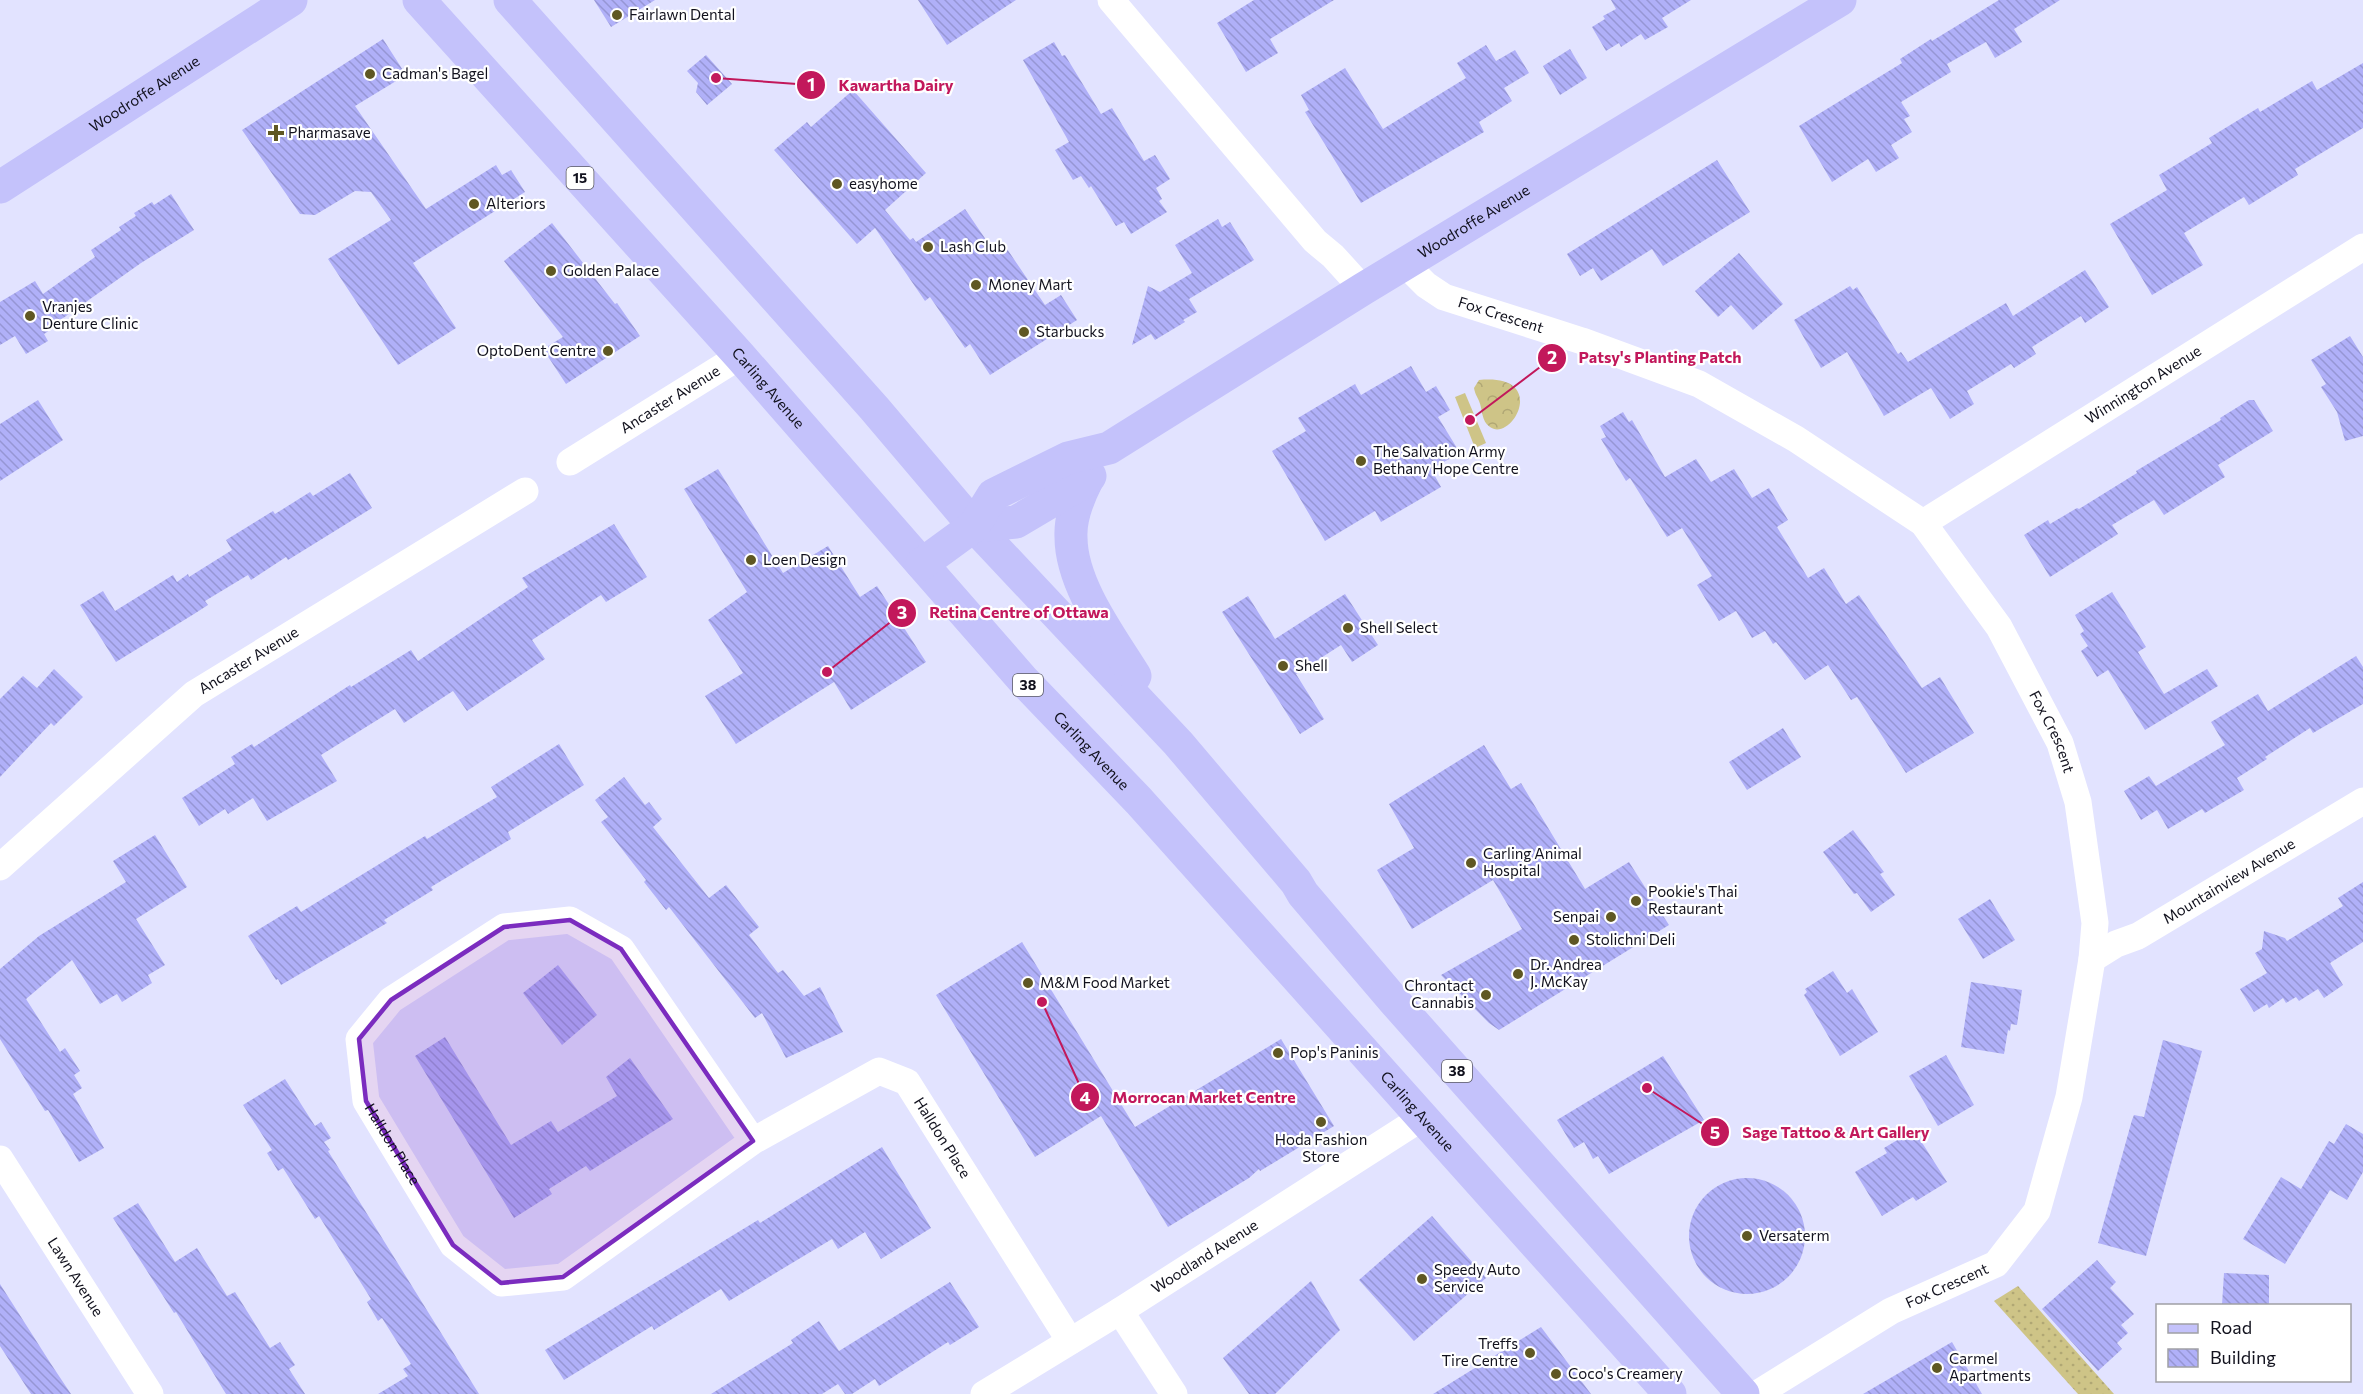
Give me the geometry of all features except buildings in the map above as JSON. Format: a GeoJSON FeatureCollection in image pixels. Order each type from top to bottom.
{"type":"FeatureCollection","features":[{"type":"Feature","properties":{"kind":"main road"},"geometry":{"type":"LineString","coordinates":[[238,33],[262,0]]}},
{"type":"Feature","properties":{"kind":"main road","name":"Woodroffe Avenue"},"geometry":{"type":"LineString","coordinates":[[0,187],[291,0]]}},
{"type":"Feature","properties":{"kind":"main road","name":"Carling Avenue"},"geometry":{"type":"LineString","coordinates":[[419,0],[740,356],[1024,681],[1139,801],[1670,1394]]}},
{"type":"Feature","properties":{"kind":"main road"},"geometry":{"type":"LineString","coordinates":[[510,0],[874,408],[974,526],[922,564]]}},
{"type":"Feature","properties":{"kind":"main road","name":"Woodroffe Avenue"},"geometry":{"type":"LineString","coordinates":[[974,526],[993,495],[1068,458],[1109,448],[1363,289],[1840,0]]}},
{"type":"Feature","properties":{"kind":"main road","name":"Woodroffe Avenue"},"geometry":{"type":"LineString","coordinates":[[974,526],[1016,522],[1088,480],[1109,448]]}},
{"type":"Feature","properties":{"kind":"main road"},"geometry":{"type":"LineString","coordinates":[[1088,480],[1077,500],[1070,537],[1078,573],[1087,596],[1105,629],[1178,743]]}},
{"type":"Feature","properties":{"kind":"main road","name":"38"},"geometry":{"type":"LineString","coordinates":[[974,526],[1178,743],[1391,997],[1743,1394]]}},
{"type":"Feature","properties":{"kind":"street"},"geometry":{"type":"LineString","coordinates":[[1111,0],[1315,241],[1333,256],[1363,289]]}},
{"type":"Feature","properties":{"kind":"street","name":"Winnington Avenue"},"geometry":{"type":"LineString","coordinates":[[1923,523],[2363,246]]}},
{"type":"Feature","properties":{"kind":"street","name":"Fox Crescent"},"geometry":{"type":"LineString","coordinates":[[1405,264],[1426,285],[1444,297],[1582,341],[1699,384],[1796,439],[1923,523],[1999,627],[2060,742],[2080,813],[2095,923],[2092,959],[2069,1097],[2037,1211],[1996,1264],[1891,1311],[1757,1394]]}},
{"type":"Feature","properties":{"kind":"street","name":"Ancaster Avenue"},"geometry":{"type":"LineString","coordinates":[[570,462],[740,356]]}},
{"type":"Feature","properties":{"kind":"street","name":"Ancaster Avenue"},"geometry":{"type":"LineString","coordinates":[[0,867],[194,694],[525,491]]}},
{"type":"Feature","properties":{"kind":"street","name":"Mountainview Avenue"},"geometry":{"type":"LineString","coordinates":[[2092,959],[2116,944],[2138,936],[2363,801]]}},
{"type":"Feature","properties":{"kind":"street","name":"Halldon Place"},"geometry":{"type":"LineString","coordinates":[[753,1141],[621,949],[570,920],[504,927],[391,1000],[359,1039],[366,1101],[453,1245],[501,1284],[563,1277],[753,1141],[879,1071],[907,1082],[1070,1341]]}},
{"type":"Feature","properties":{"kind":"street","name":"Woodland Avenue"},"geometry":{"type":"LineString","coordinates":[[984,1394],[1120,1311],[1424,1117]]}},
{"type":"Feature","properties":{"kind":"street","name":"Lawn Avenue"},"geometry":{"type":"LineString","coordinates":[[0,1160],[150,1394]]}},
{"type":"Feature","properties":{"kind":"street"},"geometry":{"type":"LineString","coordinates":[[1120,1311],[1174,1394]]}},
{"type":"Feature","properties":{"kind":"highlighted area"},"geometry":{"type":"Polygon","coordinates":[[[570,920],[621,949],[753,1141],[563,1277],[501,1283],[453,1245],[366,1101],[359,1039],[391,1000],[504,927],[570,920]]]}},
{"type":"Feature","properties":{"kind":"green space"},"geometry":{"type":"Polygon","coordinates":[[[1479,380],[1501,381],[1514,387],[1519,396],[1519,407],[1515,417],[1508,425],[1499,429],[1490,427],[1485,422],[1474,388],[1479,380]]]}},
{"type":"Feature","properties":{"kind":"green space"},"geometry":{"type":"Polygon","coordinates":[[[1465,393],[1486,443],[1475,448],[1455,397],[1465,393]]]}},
{"type":"Feature","properties":{"kind":"green space"},"geometry":{"type":"Polygon","coordinates":[[[2018,1286],[2114,1394],[2078,1394],[1994,1301],[2018,1286]]]}},
{"type":"Feature","properties":{"kind":"place","name":"Fairlawn Dental"},"geometry":{"type":"Point","coordinates":[617,15]}},
{"type":"Feature","properties":{"kind":"place","name":"Cadman's Bagel"},"geometry":{"type":"Point","coordinates":[370,74]}},
{"type":"Feature","properties":{"kind":"place","name":"Kawartha Dairy"},"geometry":{"type":"Point","coordinates":[716,78]}},
{"type":"Feature","properties":{"kind":"place","name":"Pharmasave"},"geometry":{"type":"Point","coordinates":[276,133]}},
{"type":"Feature","properties":{"kind":"place","name":"easyhome"},"geometry":{"type":"Point","coordinates":[837,184]}},
{"type":"Feature","properties":{"kind":"place","name":"Alteriors"},"geometry":{"type":"Point","coordinates":[474,204]}},
{"type":"Feature","properties":{"kind":"place","name":"Lash Club"},"geometry":{"type":"Point","coordinates":[928,247]}},
{"type":"Feature","properties":{"kind":"place","name":"Golden Palace"},"geometry":{"type":"Point","coordinates":[551,271]}},
{"type":"Feature","properties":{"kind":"place","name":"Money Mart"},"geometry":{"type":"Point","coordinates":[976,285]}},
{"type":"Feature","properties":{"kind":"place","name":"Vranjes Denture Clinic"},"geometry":{"type":"Point","coordinates":[30,316]}},
{"type":"Feature","properties":{"kind":"place","name":"Starbucks"},"geometry":{"type":"Point","coordinates":[1024,332]}},
{"type":"Feature","properties":{"kind":"place","name":"OptoDent Centre"},"geometry":{"type":"Point","coordinates":[608,351]}},
{"type":"Feature","properties":{"kind":"place","name":"Patsy's Planting Patch"},"geometry":{"type":"Point","coordinates":[1470,420]}},
{"type":"Feature","properties":{"kind":"place","name":"The Salvation Army Bethany Hope Centre"},"geometry":{"type":"Point","coordinates":[1361,461]}},
{"type":"Feature","properties":{"kind":"place","name":"Loen Design"},"geometry":{"type":"Point","coordinates":[751,560]}},
{"type":"Feature","properties":{"kind":"place","name":"Shell Select"},"geometry":{"type":"Point","coordinates":[1348,628]}},
{"type":"Feature","properties":{"kind":"place","name":"Shell"},"geometry":{"type":"Point","coordinates":[1283,666]}},
{"type":"Feature","properties":{"kind":"place","name":"Retina Centre of Ottawa"},"geometry":{"type":"Point","coordinates":[827,672]}},
{"type":"Feature","properties":{"kind":"place","name":"Carling Animal Hospital"},"geometry":{"type":"Point","coordinates":[1471,863]}},
{"type":"Feature","properties":{"kind":"place","name":"Pookie's Thai Restaurant"},"geometry":{"type":"Point","coordinates":[1636,901]}},
{"type":"Feature","properties":{"kind":"place","name":"Senpai"},"geometry":{"type":"Point","coordinates":[1611,917]}},
{"type":"Feature","properties":{"kind":"place","name":"Stolichni Deli"},"geometry":{"type":"Point","coordinates":[1574,940]}},
{"type":"Feature","properties":{"kind":"place","name":"Dr. Andrea J. McKay"},"geometry":{"type":"Point","coordinates":[1518,974]}},
{"type":"Feature","properties":{"kind":"place","name":"M&M Food Market"},"geometry":{"type":"Point","coordinates":[1028,983]}},
{"type":"Feature","properties":{"kind":"place","name":"Chrontact Cannabis"},"geometry":{"type":"Point","coordinates":[1486,995]}},
{"type":"Feature","properties":{"kind":"place","name":"Morrocan Market Centre"},"geometry":{"type":"Point","coordinates":[1042,1002]}},
{"type":"Feature","properties":{"kind":"place","name":"Pop's Paninis"},"geometry":{"type":"Point","coordinates":[1278,1053]}},
{"type":"Feature","properties":{"kind":"place","name":"Sage Tattoo & Art Gallery"},"geometry":{"type":"Point","coordinates":[1647,1088]}},
{"type":"Feature","properties":{"kind":"place","name":"Hoda Fashion Store"},"geometry":{"type":"Point","coordinates":[1321,1122]}},
{"type":"Feature","properties":{"kind":"place","name":"Versaterm"},"geometry":{"type":"Point","coordinates":[1747,1236]}},
{"type":"Feature","properties":{"kind":"place","name":"Speedy Auto Service"},"geometry":{"type":"Point","coordinates":[1422,1279]}},
{"type":"Feature","properties":{"kind":"place","name":"Treffs Tire Centre"},"geometry":{"type":"Point","coordinates":[1530,1353]}},
{"type":"Feature","properties":{"kind":"place","name":"Carmel Apartments"},"geometry":{"type":"Point","coordinates":[1937,1368]}},
{"type":"Feature","properties":{"kind":"place","name":"Coco's Creamery"},"geometry":{"type":"Point","coordinates":[1556,1374]}}]}
